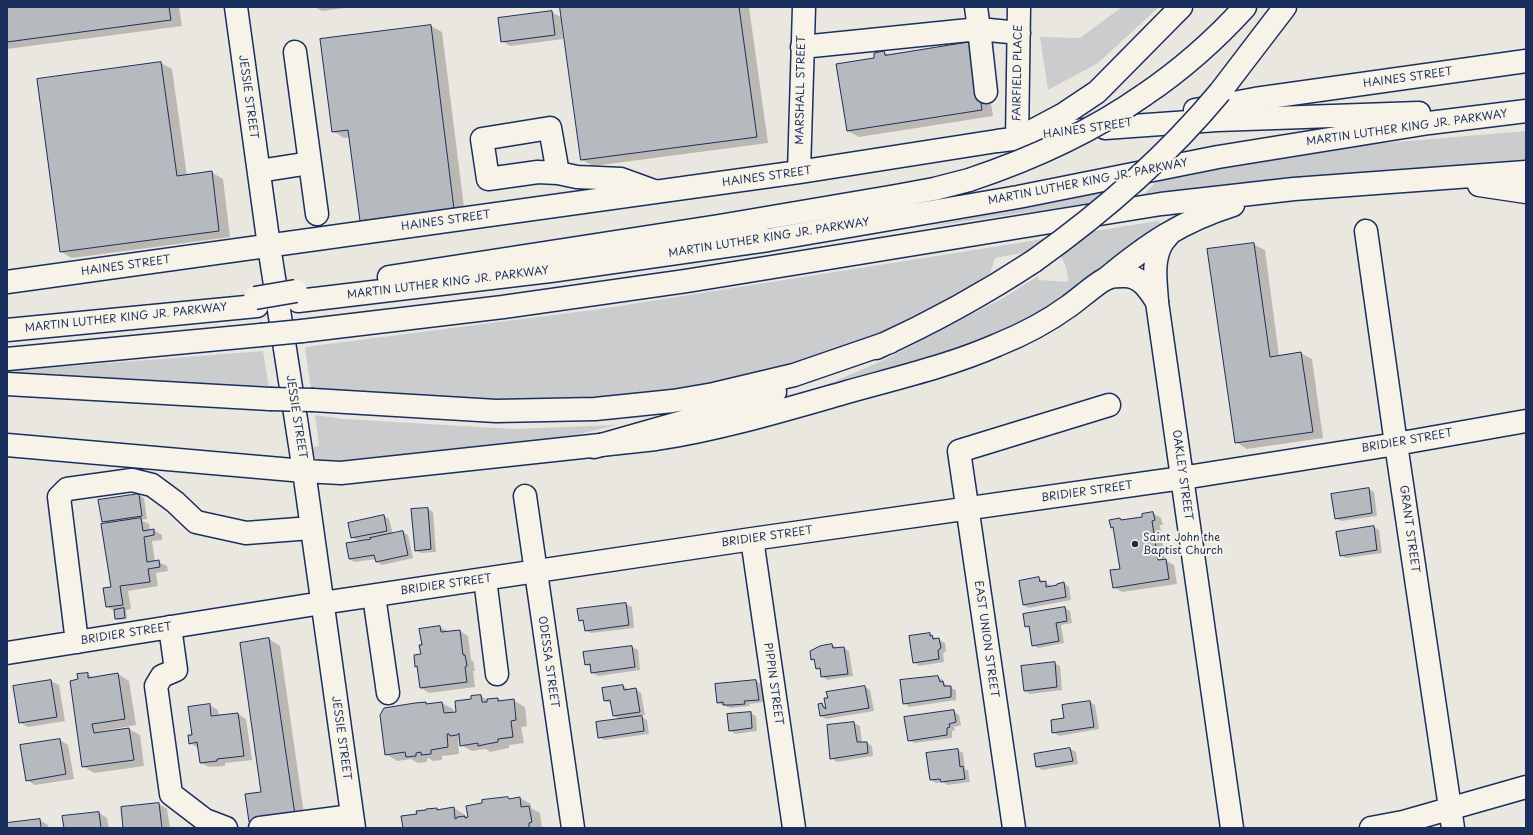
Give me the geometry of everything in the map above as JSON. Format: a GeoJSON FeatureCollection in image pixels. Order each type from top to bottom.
{"type":"FeatureCollection","features":[{"type":"Feature","properties":{"kind":"main road","name":"JESSIE STREET"},"geometry":{"type":"LineString","coordinates":[[236,7],[269,246],[304,471],[353,822]]}},
{"type":"Feature","properties":{"kind":"main road","name":"MARSHALL STREET"},"geometry":{"type":"LineString","coordinates":[[799,172],[804,7]]}},
{"type":"Feature","properties":{"kind":"main road"},"geometry":{"type":"LineString","coordinates":[[976,7],[986,92]]}},
{"type":"Feature","properties":{"kind":"main road","name":"FAIRFIELD PLACE"},"geometry":{"type":"LineString","coordinates":[[1017,139],[1019,7]]}},
{"type":"Feature","properties":{"kind":"main road"},"geometry":{"type":"LineString","coordinates":[[1017,139],[1064,114],[1097,92],[1181,7]]}},
{"type":"Feature","properties":{"kind":"main road"},"geometry":{"type":"LineString","coordinates":[[297,296],[896,196],[934,189],[969,180],[1011,166],[1051,149],[1102,123],[1163,83],[1219,34],[1245,7]]}},
{"type":"Feature","properties":{"kind":"main road"},"geometry":{"type":"LineString","coordinates":[[594,447],[731,408],[801,383],[890,342],[978,296],[1034,261],[1098,213],[1136,180],[1174,143],[1220,92],[1285,7]]}},
{"type":"Feature","properties":{"kind":"main road"},"geometry":{"type":"LineString","coordinates":[[802,47],[979,29],[1019,33]]}},
{"type":"Feature","properties":{"kind":"main road"},"geometry":{"type":"LineString","coordinates":[[294,52],[317,214]]}},
{"type":"Feature","properties":{"kind":"main road","name":"HAINES STREET"},"geometry":{"type":"LineString","coordinates":[[7,282],[799,172],[1017,139],[1105,128],[1255,99],[1526,61]]}},
{"type":"Feature","properties":{"kind":"main road"},"geometry":{"type":"LineString","coordinates":[[1105,128],[1217,120],[1526,110]]}},
{"type":"Feature","properties":{"kind":"main road","name":"MARTIN LUTHER KING JR. PARKWAY"},"geometry":{"type":"LineString","coordinates":[[7,330],[124,319],[297,296],[550,271],[768,240],[1018,197],[1218,157],[1429,123],[1526,110]]}},
{"type":"Feature","properties":{"kind":"main road"},"geometry":{"type":"LineString","coordinates":[[259,171],[310,163]]}},
{"type":"Feature","properties":{"kind":"main road"},"geometry":{"type":"LineString","coordinates":[[7,359],[302,331],[412,319],[564,299],[793,265],[1169,203],[1294,189],[1526,172]]}},
{"type":"Feature","properties":{"kind":"main road"},"geometry":{"type":"LineString","coordinates":[[558,173],[578,177],[621,179],[657,192]]}},
{"type":"Feature","properties":{"kind":"main road"},"geometry":{"type":"LineString","coordinates":[[1416,180],[1467,184],[1526,192]]}},
{"type":"Feature","properties":{"kind":"main road"},"geometry":{"type":"LineString","coordinates":[[7,445],[330,473],[362,472],[594,447],[684,434],[720,426],[936,368],[967,358],[1023,334],[1048,320],[1107,278],[1136,254],[1172,230],[1213,211],[1294,189]]}},
{"type":"Feature","properties":{"kind":"main road"},"geometry":{"type":"LineString","coordinates":[[1157,302],[1156,258],[1161,245],[1172,230]]}},
{"type":"Feature","properties":{"kind":"main road","name":"GRANT STREET"},"geometry":{"type":"LineString","coordinates":[[1366,231],[1452,818]]}},
{"type":"Feature","properties":{"kind":"main road","name":"OAKLEY STREET"},"geometry":{"type":"LineString","coordinates":[[1107,278],[1124,276],[1137,278],[1148,287],[1157,302],[1232,828]]}},
{"type":"Feature","properties":{"kind":"main road"},"geometry":{"type":"LineString","coordinates":[[7,384],[496,411],[595,409],[665,402],[714,394],[794,375],[890,342]]}},
{"type":"Feature","properties":{"kind":"main road","name":"EAST UNION STREET"},"geometry":{"type":"LineString","coordinates":[[1014,828],[967,509],[960,451],[1109,405]]}},
{"type":"Feature","properties":{"kind":"main road","name":"BRIDIER STREET"},"geometry":{"type":"LineString","coordinates":[[7,653],[322,603],[485,580],[752,539],[1182,478],[1396,444],[1526,421]]}},
{"type":"Feature","properties":{"kind":"main road"},"geometry":{"type":"LineString","coordinates":[[78,642],[59,497],[67,489],[132,480],[152,485],[175,502],[196,522],[246,533],[311,528]]}},
{"type":"Feature","properties":{"kind":"main road","name":"ODESSA STREET"},"geometry":{"type":"LineString","coordinates":[[525,496],[573,828]]}},
{"type":"Feature","properties":{"kind":"main road","name":"PIPPIN STREET"},"geometry":{"type":"LineString","coordinates":[[752,539],[794,828]]}},
{"type":"Feature","properties":{"kind":"main road"},"geometry":{"type":"LineString","coordinates":[[485,580],[497,674]]}},
{"type":"Feature","properties":{"kind":"main road"},"geometry":{"type":"LineString","coordinates":[[374,596],[388,692]]}},
{"type":"Feature","properties":{"kind":"main road"},"geometry":{"type":"LineString","coordinates":[[170,628],[176,670],[162,676],[156,686],[171,794],[205,820],[226,828]]}},
{"type":"Feature","properties":{"kind":"main road"},"geometry":{"type":"LineString","coordinates":[[1371,828],[1403,822],[1452,818],[1526,786]]}},
{"type":"Feature","properties":{"kind":"main road"},"geometry":{"type":"LineString","coordinates":[[260,828],[353,822]]}},
{"type":"Feature","properties":{"kind":"shaded area"},"geometry":{"type":"Polygon","coordinates":[[[1122,7],[1159,7],[1098,63],[1048,90],[1040,37],[1080,38],[1122,7]]]}},
{"type":"Feature","properties":{"kind":"shaded area"},"geometry":{"type":"Polygon","coordinates":[[[1526,131],[1526,163],[1436,169],[1144,194],[1159,179],[1349,146],[1526,131]]]}},
{"type":"Feature","properties":{"kind":"shaded area"},"geometry":{"type":"Polygon","coordinates":[[[1112,189],[1097,202],[920,228],[1112,189]]]}},
{"type":"Feature","properties":{"kind":"shaded area"},"geometry":{"type":"Polygon","coordinates":[[[1158,221],[1160,223],[1159,226],[1129,249],[1110,268],[1001,339],[857,379],[821,387],[882,361],[1003,298],[1038,276],[1039,280],[1068,282],[1067,271],[1059,253],[1035,247],[1031,248],[1031,251],[1028,252],[995,258],[989,277],[972,288],[890,330],[830,354],[715,386],[560,404],[311,390],[305,347],[600,309],[1158,221]]]}},
{"type":"Feature","properties":{"kind":"shaded area"},"geometry":{"type":"Polygon","coordinates":[[[263,351],[269,387],[232,387],[7,375],[7,371],[263,351]]]}},
{"type":"Feature","properties":{"kind":"shaded area"},"geometry":{"type":"Polygon","coordinates":[[[315,415],[344,419],[513,429],[617,425],[555,440],[384,465],[319,461],[315,457],[313,447],[319,446],[315,415]]]}},
{"type":"Feature","properties":{"kind":"building"},"geometry":{"type":"Polygon","coordinates":[[[7,7],[169,7],[171,20],[7,42],[7,7]]]}},
{"type":"Feature","properties":{"kind":"building"},"geometry":{"type":"Polygon","coordinates":[[[560,7],[739,7],[757,137],[581,160],[560,7]]]}},
{"type":"Feature","properties":{"kind":"building"},"geometry":{"type":"Polygon","coordinates":[[[552,11],[555,35],[501,42],[498,18],[552,11]]]}},
{"type":"Feature","properties":{"kind":"building"},"geometry":{"type":"Polygon","coordinates":[[[431,25],[454,209],[360,221],[348,130],[332,132],[320,39],[431,25]]]}},
{"type":"Feature","properties":{"kind":"building"},"geometry":{"type":"Polygon","coordinates":[[[971,42],[982,110],[847,131],[836,64],[874,58],[874,53],[884,51],[885,55],[971,42]]]}},
{"type":"Feature","properties":{"kind":"building"},"geometry":{"type":"Polygon","coordinates":[[[161,62],[177,176],[212,171],[219,231],[60,252],[37,79],[161,62]]]}},
{"type":"Feature","properties":{"kind":"building"},"geometry":{"type":"Polygon","coordinates":[[[1254,243],[1270,357],[1301,352],[1313,432],[1235,443],[1207,249],[1254,243]]]}},
{"type":"Feature","properties":{"kind":"building"},"geometry":{"type":"Polygon","coordinates":[[[1369,488],[1372,513],[1335,519],[1331,494],[1369,488]]]}},
{"type":"Feature","properties":{"kind":"building"},"geometry":{"type":"Polygon","coordinates":[[[139,494],[142,516],[102,522],[98,500],[139,494]]]}},
{"type":"Feature","properties":{"kind":"building"},"geometry":{"type":"Polygon","coordinates":[[[428,508],[431,549],[415,551],[411,509],[428,508]]]}},
{"type":"Feature","properties":{"kind":"building","name":"Saint John the Baptist Church"},"geometry":{"type":"Polygon","coordinates":[[[1153,512],[1155,520],[1152,521],[1158,560],[1166,559],[1169,579],[1113,588],[1110,570],[1120,569],[1113,527],[1111,528],[1109,520],[1142,517],[1142,514],[1153,512]]]}},
{"type":"Feature","properties":{"kind":"building"},"geometry":{"type":"Polygon","coordinates":[[[384,515],[387,531],[351,538],[348,523],[384,515]]]}},
{"type":"Feature","properties":{"kind":"building"},"geometry":{"type":"Polygon","coordinates":[[[141,518],[143,531],[154,529],[154,535],[144,537],[147,562],[159,560],[160,567],[148,569],[150,582],[120,586],[123,605],[106,607],[103,588],[111,587],[101,524],[141,518]]]}},
{"type":"Feature","properties":{"kind":"building"},"geometry":{"type":"Polygon","coordinates":[[[1374,526],[1377,550],[1340,556],[1336,532],[1374,526]]]}},
{"type":"Feature","properties":{"kind":"building"},"geometry":{"type":"Polygon","coordinates":[[[403,531],[408,555],[376,562],[374,555],[349,559],[346,543],[371,539],[370,538],[403,531]]]}},
{"type":"Feature","properties":{"kind":"building"},"geometry":{"type":"Polygon","coordinates":[[[1039,577],[1040,582],[1046,581],[1046,587],[1064,582],[1066,597],[1023,605],[1019,581],[1039,577]]]}},
{"type":"Feature","properties":{"kind":"building"},"geometry":{"type":"Polygon","coordinates":[[[626,603],[629,625],[585,631],[583,620],[579,621],[577,609],[626,603]]]}},
{"type":"Feature","properties":{"kind":"building"},"geometry":{"type":"Polygon","coordinates":[[[1065,607],[1067,621],[1056,623],[1059,641],[1032,646],[1029,626],[1025,627],[1023,614],[1065,607]]]}},
{"type":"Feature","properties":{"kind":"building"},"geometry":{"type":"Polygon","coordinates":[[[124,608],[125,618],[115,619],[114,610],[124,608]]]}},
{"type":"Feature","properties":{"kind":"building"},"geometry":{"type":"Polygon","coordinates":[[[440,626],[441,632],[460,630],[463,655],[465,655],[467,666],[465,667],[467,682],[420,688],[414,655],[421,654],[419,645],[422,645],[419,629],[440,626]]]}},
{"type":"Feature","properties":{"kind":"building"},"geometry":{"type":"Polygon","coordinates":[[[930,633],[930,636],[932,635],[933,639],[939,638],[941,648],[938,650],[939,659],[913,663],[909,636],[930,633]]]}},
{"type":"Feature","properties":{"kind":"building"},"geometry":{"type":"Polygon","coordinates":[[[269,638],[295,815],[249,822],[245,794],[261,792],[240,643],[269,638]]]}},
{"type":"Feature","properties":{"kind":"building"},"geometry":{"type":"Polygon","coordinates":[[[832,644],[833,648],[844,647],[848,674],[821,677],[820,668],[816,669],[814,659],[811,660],[810,651],[820,646],[832,644]]]}},
{"type":"Feature","properties":{"kind":"building"},"geometry":{"type":"Polygon","coordinates":[[[632,646],[635,667],[591,673],[590,664],[585,665],[583,652],[632,646]]]}},
{"type":"Feature","properties":{"kind":"building"},"geometry":{"type":"Polygon","coordinates":[[[1055,662],[1057,687],[1024,691],[1021,666],[1055,662]]]}},
{"type":"Feature","properties":{"kind":"building"},"geometry":{"type":"Polygon","coordinates":[[[88,673],[88,678],[118,673],[125,719],[92,724],[94,733],[129,728],[134,760],[82,767],[70,681],[78,679],[77,674],[88,673]]]}},
{"type":"Feature","properties":{"kind":"building"},"geometry":{"type":"Polygon","coordinates":[[[938,676],[940,682],[943,681],[944,686],[951,686],[951,697],[903,704],[900,680],[938,676]]]}},
{"type":"Feature","properties":{"kind":"building"},"geometry":{"type":"Polygon","coordinates":[[[51,680],[57,717],[19,723],[13,686],[51,680]]]}},
{"type":"Feature","properties":{"kind":"building"},"geometry":{"type":"Polygon","coordinates":[[[756,680],[759,700],[744,701],[745,704],[732,705],[723,705],[723,702],[717,703],[715,684],[756,680]]]}},
{"type":"Feature","properties":{"kind":"building"},"geometry":{"type":"Polygon","coordinates":[[[623,685],[624,690],[636,688],[640,712],[613,716],[610,700],[604,701],[602,688],[623,685]]]}},
{"type":"Feature","properties":{"kind":"building"},"geometry":{"type":"Polygon","coordinates":[[[865,686],[869,708],[820,716],[818,704],[822,703],[823,707],[826,709],[824,698],[828,698],[826,692],[865,686]]]}},
{"type":"Feature","properties":{"kind":"building"},"geometry":{"type":"Polygon","coordinates":[[[481,695],[482,702],[487,702],[487,699],[498,698],[498,701],[514,699],[516,720],[511,721],[513,737],[498,739],[498,742],[478,746],[478,743],[460,746],[459,733],[457,735],[450,736],[447,734],[448,747],[431,750],[431,754],[421,755],[421,752],[416,753],[416,756],[406,757],[405,752],[385,755],[380,715],[384,708],[415,703],[426,702],[426,704],[442,702],[444,713],[456,712],[455,701],[471,699],[471,696],[481,695]]]}},
{"type":"Feature","properties":{"kind":"building"},"geometry":{"type":"Polygon","coordinates":[[[1090,701],[1094,727],[1052,733],[1051,720],[1064,718],[1062,705],[1090,701]]]}},
{"type":"Feature","properties":{"kind":"building"},"geometry":{"type":"Polygon","coordinates":[[[210,704],[211,716],[238,713],[244,756],[217,759],[217,761],[200,763],[197,742],[189,744],[188,735],[192,735],[188,707],[210,704]]]}},
{"type":"Feature","properties":{"kind":"building"},"geometry":{"type":"Polygon","coordinates":[[[954,710],[956,722],[949,724],[950,727],[947,728],[947,735],[908,741],[904,717],[954,710]]]}},
{"type":"Feature","properties":{"kind":"building"},"geometry":{"type":"Polygon","coordinates":[[[751,712],[752,728],[729,731],[727,714],[751,712]]]}},
{"type":"Feature","properties":{"kind":"building"},"geometry":{"type":"Polygon","coordinates":[[[642,716],[644,731],[598,738],[596,722],[642,716]]]}},
{"type":"Feature","properties":{"kind":"building"},"geometry":{"type":"Polygon","coordinates":[[[854,722],[857,742],[867,742],[868,753],[830,759],[827,725],[854,722]]]}},
{"type":"Feature","properties":{"kind":"building"},"geometry":{"type":"Polygon","coordinates":[[[60,739],[66,774],[26,781],[20,745],[60,739]]]}},
{"type":"Feature","properties":{"kind":"building"},"geometry":{"type":"Polygon","coordinates":[[[1070,748],[1073,761],[1036,767],[1034,754],[1070,748]]]}},
{"type":"Feature","properties":{"kind":"building"},"geometry":{"type":"Polygon","coordinates":[[[958,749],[960,767],[963,766],[965,779],[941,782],[940,779],[930,780],[926,753],[958,749]]]}},
{"type":"Feature","properties":{"kind":"building"},"geometry":{"type":"Polygon","coordinates":[[[508,797],[509,799],[520,797],[521,807],[529,806],[532,822],[529,823],[529,828],[403,828],[401,816],[417,814],[416,811],[437,808],[437,810],[454,807],[455,819],[457,817],[465,816],[465,818],[468,817],[466,806],[482,803],[482,800],[508,797]]]}},
{"type":"Feature","properties":{"kind":"building"},"geometry":{"type":"Polygon","coordinates":[[[159,803],[162,828],[123,828],[121,807],[159,803]]]}},
{"type":"Feature","properties":{"kind":"building"},"geometry":{"type":"Polygon","coordinates":[[[99,812],[101,828],[64,828],[62,816],[99,812]]]}},
{"type":"Feature","properties":{"kind":"building"},"geometry":{"type":"Polygon","coordinates":[[[40,819],[41,828],[7,828],[7,823],[40,819]]]}},
{"type":"Feature","properties":{"kind":"place","name":"Saint John the Baptist Church"},"geometry":{"type":"Point","coordinates":[1135,544]}}]}
